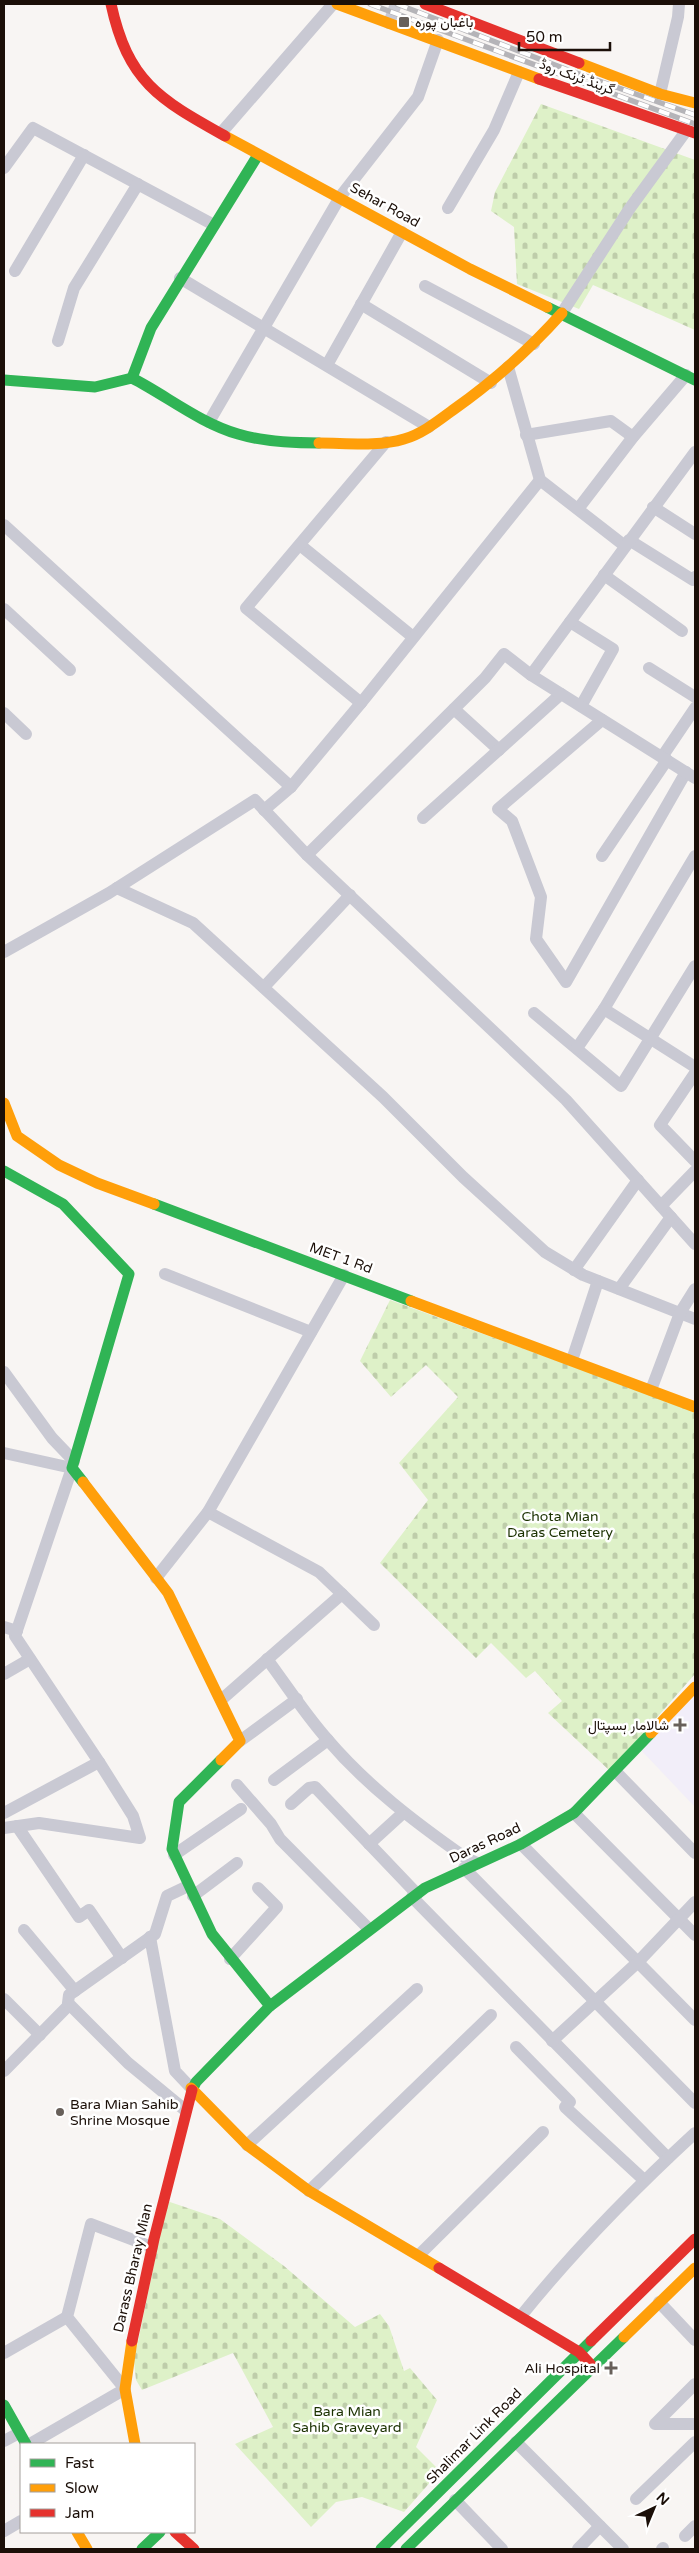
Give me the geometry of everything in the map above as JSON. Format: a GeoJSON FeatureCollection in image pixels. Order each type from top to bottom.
{"type":"FeatureCollection","features":[{"type":"Feature","properties":{"kind":"street","name":"Sehar Road"},"geometry":{"type":"LineString","coordinates":[[111,4],[117,32],[130,62],[144,83],[173,107],[470,269],[690,378]]}},
{"type":"Feature","properties":{"kind":"street"},"geometry":{"type":"LineString","coordinates":[[221,133],[333,4]]}},
{"type":"Feature","properties":{"kind":"street","name":"گرینڈ ٹرنک روڈ"},"geometry":{"type":"LineString","coordinates":[[337,4],[438,40],[519,72],[691,132]]}},
{"type":"Feature","properties":{"kind":"street"},"geometry":{"type":"LineString","coordinates":[[389,23],[396,4]]}},
{"type":"Feature","properties":{"kind":"street","name":"گرینڈ ٹرنک روڈ"},"geometry":{"type":"LineString","coordinates":[[424,4],[660,94],[695,103]]}},
{"type":"Feature","properties":{"kind":"street"},"geometry":{"type":"LineString","coordinates":[[660,94],[678,17],[679,4]]}},
{"type":"Feature","properties":{"kind":"street"},"geometry":{"type":"LineString","coordinates":[[209,422],[266,328],[340,197],[418,98],[438,40]]}},
{"type":"Feature","properties":{"kind":"street"},"geometry":{"type":"LineString","coordinates":[[448,208],[494,130],[519,72]]}},
{"type":"Feature","properties":{"kind":"street"},"geometry":{"type":"LineString","coordinates":[[4,168],[33,128],[214,225]]}},
{"type":"Feature","properties":{"kind":"street"},"geometry":{"type":"LineString","coordinates":[[4,380],[95,387],[132,378],[209,422],[238,435],[266,441],[386,442],[404,439],[429,427],[491,383],[534,344],[562,313],[630,208],[691,132]]}},
{"type":"Feature","properties":{"kind":"street"},"geometry":{"type":"LineString","coordinates":[[15,271],[84,155]]}},
{"type":"Feature","properties":{"kind":"street"},"geometry":{"type":"LineString","coordinates":[[132,378],[151,328],[180,278],[258,155]]}},
{"type":"Feature","properties":{"kind":"street"},"geometry":{"type":"LineString","coordinates":[[58,341],[74,288],[138,184]]}},
{"type":"Feature","properties":{"kind":"street"},"geometry":{"type":"LineString","coordinates":[[327,365],[402,232]]}},
{"type":"Feature","properties":{"kind":"street"},"geometry":{"type":"LineString","coordinates":[[180,278],[429,427]]}},
{"type":"Feature","properties":{"kind":"street"},"geometry":{"type":"LineString","coordinates":[[424,286],[534,344]]}},
{"type":"Feature","properties":{"kind":"street"},"geometry":{"type":"LineString","coordinates":[[361,304],[491,383]]}},
{"type":"Feature","properties":{"kind":"street"},"geometry":{"type":"LineString","coordinates":[[508,367],[540,480],[627,543],[693,580],[695,577]]}},
{"type":"Feature","properties":{"kind":"street"},"geometry":{"type":"LineString","coordinates":[[578,509],[633,437],[690,378]]}},
{"type":"Feature","properties":{"kind":"street"},"geometry":{"type":"LineString","coordinates":[[526,435],[611,421],[633,437]]}},
{"type":"Feature","properties":{"kind":"street"},"geometry":{"type":"LineString","coordinates":[[361,703],[246,608],[386,442]]}},
{"type":"Feature","properties":{"kind":"street"},"geometry":{"type":"LineString","coordinates":[[531,675],[695,452]]}},
{"type":"Feature","properties":{"kind":"street"},"geometry":{"type":"LineString","coordinates":[[264,810],[291,787],[540,480]]}},
{"type":"Feature","properties":{"kind":"street"},"geometry":{"type":"LineString","coordinates":[[653,507],[695,534]]}},
{"type":"Feature","properties":{"kind":"street"},"geometry":{"type":"LineString","coordinates":[[4,526],[291,787]]}},
{"type":"Feature","properties":{"kind":"street"},"geometry":{"type":"LineString","coordinates":[[300,545],[413,637]]}},
{"type":"Feature","properties":{"kind":"street"},"geometry":{"type":"LineString","coordinates":[[604,575],[682,631]]}},
{"type":"Feature","properties":{"kind":"street"},"geometry":{"type":"LineString","coordinates":[[4,609],[70,670]]}},
{"type":"Feature","properties":{"kind":"street"},"geometry":{"type":"LineString","coordinates":[[570,622],[613,650],[581,706]]}},
{"type":"Feature","properties":{"kind":"street"},"geometry":{"type":"LineString","coordinates":[[307,855],[485,678],[504,654],[531,675],[691,775],[566,982],[536,939],[541,897],[512,821],[498,809],[602,720]]}},
{"type":"Feature","properties":{"kind":"street"},"geometry":{"type":"LineString","coordinates":[[649,668],[695,697]]}},
{"type":"Feature","properties":{"kind":"street"},"geometry":{"type":"LineString","coordinates":[[423,818],[561,694]]}},
{"type":"Feature","properties":{"kind":"street"},"geometry":{"type":"LineString","coordinates":[[602,856],[695,708]]}},
{"type":"Feature","properties":{"kind":"street"},"geometry":{"type":"LineString","coordinates":[[454,709],[499,750]]}},
{"type":"Feature","properties":{"kind":"street"},"geometry":{"type":"LineString","coordinates":[[4,713],[26,734]]}},
{"type":"Feature","properties":{"kind":"street"},"geometry":{"type":"LineString","coordinates":[[4,952],[117,888],[256,800],[307,855],[566,1100],[695,1244]]}},
{"type":"Feature","properties":{"kind":"street"},"geometry":{"type":"LineString","coordinates":[[577,1048],[604,1009],[695,856]]}},
{"type":"Feature","properties":{"kind":"street"},"geometry":{"type":"LineString","coordinates":[[117,888],[192,923],[383,1097],[462,1177],[546,1252],[574,1270],[598,1281],[695,1319]]}},
{"type":"Feature","properties":{"kind":"street"},"geometry":{"type":"LineString","coordinates":[[264,987],[350,895]]}},
{"type":"Feature","properties":{"kind":"street"},"geometry":{"type":"LineString","coordinates":[[534,1013],[621,1086],[695,966]]}},
{"type":"Feature","properties":{"kind":"street"},"geometry":{"type":"LineString","coordinates":[[604,1009],[695,1067]]}},
{"type":"Feature","properties":{"kind":"street"},"geometry":{"type":"LineString","coordinates":[[693,1154],[660,1125],[695,1073]]}},
{"type":"Feature","properties":{"kind":"street","name":"MET 1 Rd"},"geometry":{"type":"LineString","coordinates":[[4,1104],[17,1136],[59,1165],[97,1183],[695,1407]]}},
{"type":"Feature","properties":{"kind":"street"},"geometry":{"type":"LineString","coordinates":[[4,1171],[63,1204],[128,1274],[73,1465],[15,1636],[133,1816],[140,1838],[39,1824],[10,1827]]}},
{"type":"Feature","properties":{"kind":"street"},"geometry":{"type":"LineString","coordinates":[[661,1206],[695,1171]]}},
{"type":"Feature","properties":{"kind":"street"},"geometry":{"type":"LineString","coordinates":[[574,1270],[638,1180]]}},
{"type":"Feature","properties":{"kind":"street"},"geometry":{"type":"LineString","coordinates":[[620,1289],[671,1217]]}},
{"type":"Feature","properties":{"kind":"street"},"geometry":{"type":"LineString","coordinates":[[165,1274],[311,1332]]}},
{"type":"Feature","properties":{"kind":"street"},"geometry":{"type":"LineString","coordinates":[[156,1578],[208,1512],[344,1275]]}},
{"type":"Feature","properties":{"kind":"street"},"geometry":{"type":"LineString","coordinates":[[572,1360],[598,1281]]}},
{"type":"Feature","properties":{"kind":"street"},"geometry":{"type":"LineString","coordinates":[[651,1390],[680,1313],[695,1289]]}},
{"type":"Feature","properties":{"kind":"street"},"geometry":{"type":"LineString","coordinates":[[4,1372],[9,1389],[52,1438],[168,1593],[240,1740]]}},
{"type":"Feature","properties":{"kind":"street"},"geometry":{"type":"LineString","coordinates":[[4,1454],[73,1465]]}},
{"type":"Feature","properties":{"kind":"street"},"geometry":{"type":"LineString","coordinates":[[208,1512],[319,1572],[374,1625]]}},
{"type":"Feature","properties":{"kind":"street"},"geometry":{"type":"LineString","coordinates":[[221,1700],[342,1594]]}},
{"type":"Feature","properties":{"kind":"street"},"geometry":{"type":"LineString","coordinates":[[4,1627],[17,1631]]}},
{"type":"Feature","properties":{"kind":"street"},"geometry":{"type":"LineString","coordinates":[[4,1674],[30,1659]]}},
{"type":"Feature","properties":{"kind":"street"},"geometry":{"type":"LineString","coordinates":[[268,1659],[328,1740],[403,1813],[466,1858],[477,1863]]}},
{"type":"Feature","properties":{"kind":"street","name":"Daras Road"},"geometry":{"type":"LineString","coordinates":[[188,2100],[228,2047],[270,2006],[414,1896],[464,1868],[521,1844],[574,1813],[695,1688]]}},
{"type":"Feature","properties":{"kind":"street"},"geometry":{"type":"LineString","coordinates":[[270,2006],[230,1959],[212,1934],[172,1850],[179,1802],[240,1740],[297,1699]]}},
{"type":"Feature","properties":{"kind":"street"},"geometry":{"type":"LineString","coordinates":[[274,1780],[328,1740]]}},
{"type":"Feature","properties":{"kind":"street"},"geometry":{"type":"LineString","coordinates":[[4,1813],[99,1762]]}},
{"type":"Feature","properties":{"kind":"street"},"geometry":{"type":"LineString","coordinates":[[614,1771],[695,1853]]}},
{"type":"Feature","properties":{"kind":"street"},"geometry":{"type":"LineString","coordinates":[[237,1785],[271,1824],[280,1839],[369,1929]]}},
{"type":"Feature","properties":{"kind":"street"},"geometry":{"type":"LineString","coordinates":[[291,1804],[309,1788],[315,1787],[369,1844],[414,1896],[552,2041],[668,2158]]}},
{"type":"Feature","properties":{"kind":"street"},"geometry":{"type":"LineString","coordinates":[[174,1855],[241,1809]]}},
{"type":"Feature","properties":{"kind":"street"},"geometry":{"type":"LineString","coordinates":[[369,1844],[403,1813]]}},
{"type":"Feature","properties":{"kind":"street"},"geometry":{"type":"LineString","coordinates":[[574,1813],[695,1935]]}},
{"type":"Feature","properties":{"kind":"street"},"geometry":{"type":"LineString","coordinates":[[10,1827],[79,1917],[89,1910],[122,1958]]}},
{"type":"Feature","properties":{"kind":"street"},"geometry":{"type":"LineString","coordinates":[[521,1844],[695,2020]]}},
{"type":"Feature","properties":{"kind":"street"},"geometry":{"type":"LineString","coordinates":[[5,2067],[69,2005],[69,1995],[155,1934],[167,1896],[191,1891],[237,1863]]}},
{"type":"Feature","properties":{"kind":"street"},"geometry":{"type":"LineString","coordinates":[[464,1868],[695,2102]]}},
{"type":"Feature","properties":{"kind":"street"},"geometry":{"type":"LineString","coordinates":[[230,1959],[277,1907],[258,1888]]}},
{"type":"Feature","properties":{"kind":"street"},"geometry":{"type":"LineString","coordinates":[[552,2041],[594,2000],[638,1962],[695,1902]]}},
{"type":"Feature","properties":{"kind":"street"},"geometry":{"type":"LineString","coordinates":[[24,1930],[75,1991]]}},
{"type":"Feature","properties":{"kind":"street"},"geometry":{"type":"LineString","coordinates":[[150,1937],[175,2071],[188,2100]]}},
{"type":"Feature","properties":{"kind":"street"},"geometry":{"type":"LineString","coordinates":[[247,2144],[417,1989]]}},
{"type":"Feature","properties":{"kind":"street"},"geometry":{"type":"LineString","coordinates":[[4,1999],[40,2035]]}},
{"type":"Feature","properties":{"kind":"street"},"geometry":{"type":"LineString","coordinates":[[69,2005],[128,2063],[188,2100],[309,2191],[521,2316],[579,2352],[592,2366]]}},
{"type":"Feature","properties":{"kind":"street"},"geometry":{"type":"LineString","coordinates":[[309,2191],[491,2015]]}},
{"type":"Feature","properties":{"kind":"street"},"geometry":{"type":"LineString","coordinates":[[516,2047],[570,2102],[565,2107],[644,2180]]}},
{"type":"Feature","properties":{"kind":"street","name":"Darass Bharay Mian"},"geometry":{"type":"LineString","coordinates":[[135,2443],[125,2389],[129,2354],[152,2247],[188,2100]]}},
{"type":"Feature","properties":{"kind":"street"},"geometry":{"type":"LineString","coordinates":[[419,2255],[543,2132]]}},
{"type":"Feature","properties":{"kind":"street"},"geometry":{"type":"LineString","coordinates":[[521,2316],[565,2261],[644,2180],[695,2133]]}},
{"type":"Feature","properties":{"kind":"street"},"geometry":{"type":"LineString","coordinates":[[4,2353],[67,2317],[91,2224],[152,2247]]}},
{"type":"Feature","properties":{"kind":"street","name":"Shalimar Link Road"},"geometry":{"type":"LineString","coordinates":[[381,2549],[695,2239]]}},
{"type":"Feature","properties":{"kind":"street"},"geometry":{"type":"LineString","coordinates":[[406,2549],[592,2366],[695,2268]]}},
{"type":"Feature","properties":{"kind":"street"},"geometry":{"type":"LineString","coordinates":[[659,2302],[695,2340]]}},
{"type":"Feature","properties":{"kind":"street"},"geometry":{"type":"LineString","coordinates":[[32,2443],[125,2389],[67,2317]]}},
{"type":"Feature","properties":{"kind":"street"},"geometry":{"type":"LineString","coordinates":[[695,2384],[655,2424],[695,2424]]}},
{"type":"Feature","properties":{"kind":"street"},"geometry":{"type":"LineString","coordinates":[[4,2406],[25,2443]]}},
{"type":"Feature","properties":{"kind":"street"},"geometry":{"type":"LineString","coordinates":[[4,2441],[19,2433]]}},
{"type":"Feature","properties":{"kind":"street"},"geometry":{"type":"LineString","coordinates":[[516,2442],[623,2549]]}},
{"type":"Feature","properties":{"kind":"street"},"geometry":{"type":"LineString","coordinates":[[636,2500],[695,2442]]}},
{"type":"Feature","properties":{"kind":"street"},"geometry":{"type":"LineString","coordinates":[[455,2500],[502,2549]]}},
{"type":"Feature","properties":{"kind":"street"},"geometry":{"type":"LineString","coordinates":[[4,2531],[20,2522]]}},
{"type":"Feature","properties":{"kind":"street"},"geometry":{"type":"LineString","coordinates":[[578,2549],[600,2526]]}},
{"type":"Feature","properties":{"kind":"street"},"geometry":{"type":"LineString","coordinates":[[685,2536],[695,2526]]}},
{"type":"Feature","properties":{"kind":"street"},"geometry":{"type":"LineString","coordinates":[[78,2533],[87,2549]]}},
{"type":"Feature","properties":{"kind":"street"},"geometry":{"type":"LineString","coordinates":[[142,2549],[159,2533]]}},
{"type":"Feature","properties":{"kind":"street"},"geometry":{"type":"LineString","coordinates":[[176,2533],[194,2549]]}},
{"type":"Feature","properties":{"kind":"shaded area","name":"شالامار ہسپتال"},"geometry":{"type":"Polygon","coordinates":[[[695,1692],[695,1807],[641,1750],[695,1692]]]}},
{"type":"Feature","properties":{"kind":"green space"},"geometry":{"type":"Polygon","coordinates":[[[541,104],[695,160],[695,330],[593,285],[579,309],[517,284],[514,227],[491,211],[495,192],[541,104]]]}},
{"type":"Feature","properties":{"kind":"green space","name":"Chota Mian Daras Cemetery"},"geometry":{"type":"Polygon","coordinates":[[[390,1300],[695,1411],[695,1674],[610,1771],[548,1713],[562,1701],[535,1671],[526,1678],[491,1643],[476,1658],[380,1563],[428,1500],[399,1463],[458,1397],[426,1365],[391,1397],[360,1361],[390,1300]]]}},
{"type":"Feature","properties":{"kind":"green space","name":"Bara Mian Sahib Graveyard"},"geometry":{"type":"Polygon","coordinates":[[[167,2201],[220,2219],[284,2266],[355,2327],[380,2314],[389,2326],[404,2371],[410,2368],[437,2400],[416,2447],[440,2471],[404,2512],[362,2497],[336,2502],[311,2527],[235,2444],[273,2427],[233,2353],[142,2390],[136,2380],[134,2361],[167,2201]]]}},
{"type":"Feature","properties":{"kind":"railway"},"geometry":{"type":"LineString","coordinates":[[370,4],[695,124]]}},
{"type":"Feature","properties":{"kind":"railway"},"geometry":{"type":"LineString","coordinates":[[397,4],[568,70],[695,115]]}},
{"type":"Feature","properties":{"kind":"traffic: fast"},"geometry":{"type":"LineString","coordinates":[[132,378],[151,328],[258,155]]}},
{"type":"Feature","properties":{"kind":"traffic: fast"},"geometry":{"type":"LineString","coordinates":[[547,307],[695,380]]}},
{"type":"Feature","properties":{"kind":"traffic: fast"},"geometry":{"type":"LineString","coordinates":[[4,380],[95,387],[132,378],[210,423],[238,434],[268,440],[319,443]]}},
{"type":"Feature","properties":{"kind":"traffic: fast"},"geometry":{"type":"LineString","coordinates":[[4,1171],[63,1204],[129,1274],[72,1468],[83,1482]]}},
{"type":"Feature","properties":{"kind":"traffic: fast"},"geometry":{"type":"LineString","coordinates":[[154,1204],[411,1301]]}},
{"type":"Feature","properties":{"kind":"traffic: fast"},"geometry":{"type":"LineString","coordinates":[[270,2006],[425,1888],[521,1844],[574,1813],[651,1733]]}},
{"type":"Feature","properties":{"kind":"traffic: fast"},"geometry":{"type":"LineString","coordinates":[[192,2090],[196,2082],[270,2006],[212,1934],[172,1849],[179,1802],[221,1760]]}},
{"type":"Feature","properties":{"kind":"traffic: fast"},"geometry":{"type":"LineString","coordinates":[[406,2549],[624,2337]]}},
{"type":"Feature","properties":{"kind":"traffic: fast"},"geometry":{"type":"LineString","coordinates":[[381,2549],[591,2341]]}},
{"type":"Feature","properties":{"kind":"traffic: fast"},"geometry":{"type":"LineString","coordinates":[[4,2405],[25,2443]]}},
{"type":"Feature","properties":{"kind":"traffic: fast"},"geometry":{"type":"LineString","coordinates":[[142,2549],[159,2533]]}},
{"type":"Feature","properties":{"kind":"traffic: slow"},"geometry":{"type":"LineString","coordinates":[[337,4],[539,79]]}},
{"type":"Feature","properties":{"kind":"traffic: slow"},"geometry":{"type":"LineString","coordinates":[[579,63],[660,94],[695,103]]}},
{"type":"Feature","properties":{"kind":"traffic: slow"},"geometry":{"type":"LineString","coordinates":[[225,136],[470,269],[547,307]]}},
{"type":"Feature","properties":{"kind":"traffic: slow"},"geometry":{"type":"LineString","coordinates":[[319,443],[384,443],[411,437],[423,431],[497,376],[537,340],[562,313]]}},
{"type":"Feature","properties":{"kind":"traffic: slow"},"geometry":{"type":"LineString","coordinates":[[4,1103],[17,1136],[59,1165],[97,1183],[154,1204]]}},
{"type":"Feature","properties":{"kind":"traffic: slow"},"geometry":{"type":"LineString","coordinates":[[411,1301],[695,1407]]}},
{"type":"Feature","properties":{"kind":"traffic: slow"},"geometry":{"type":"LineString","coordinates":[[83,1482],[168,1593],[240,1741],[221,1760]]}},
{"type":"Feature","properties":{"kind":"traffic: slow"},"geometry":{"type":"LineString","coordinates":[[651,1733],[695,1687]]}},
{"type":"Feature","properties":{"kind":"traffic: slow"},"geometry":{"type":"LineString","coordinates":[[191,2088],[247,2145],[309,2191],[439,2268]]}},
{"type":"Feature","properties":{"kind":"traffic: slow"},"geometry":{"type":"LineString","coordinates":[[624,2337],[695,2268]]}},
{"type":"Feature","properties":{"kind":"traffic: slow"},"geometry":{"type":"LineString","coordinates":[[132,2341],[125,2389],[135,2443]]}},
{"type":"Feature","properties":{"kind":"traffic: slow"},"geometry":{"type":"LineString","coordinates":[[78,2533],[87,2549]]}},
{"type":"Feature","properties":{"kind":"traffic: jam"},"geometry":{"type":"LineString","coordinates":[[111,4],[118,31],[137,70],[164,99],[225,136]]}},
{"type":"Feature","properties":{"kind":"traffic: jam"},"geometry":{"type":"LineString","coordinates":[[425,4],[579,63]]}},
{"type":"Feature","properties":{"kind":"traffic: jam"},"geometry":{"type":"LineString","coordinates":[[539,79],[695,133]]}},
{"type":"Feature","properties":{"kind":"traffic: jam"},"geometry":{"type":"LineString","coordinates":[[132,2341],[154,2239],[192,2090]]}},
{"type":"Feature","properties":{"kind":"traffic: jam"},"geometry":{"type":"LineString","coordinates":[[591,2341],[695,2239]]}},
{"type":"Feature","properties":{"kind":"traffic: jam"},"geometry":{"type":"LineString","coordinates":[[439,2268],[579,2352],[592,2366]]}},
{"type":"Feature","properties":{"kind":"traffic: jam"},"geometry":{"type":"LineString","coordinates":[[176,2533],[194,2549]]}},
{"type":"Feature","properties":{"kind":"place","name":"باغبان پورہ"},"geometry":{"type":"Point","coordinates":[404,22]}},
{"type":"Feature","properties":{"kind":"place","name":"شالامار ہسپتال"},"geometry":{"type":"Point","coordinates":[680,1725]}},
{"type":"Feature","properties":{"kind":"place","name":"Bara Mian Sahib Shrine Mosque"},"geometry":{"type":"Point","coordinates":[60,2112]}},
{"type":"Feature","properties":{"kind":"place","name":"Ali Hospital"},"geometry":{"type":"Point","coordinates":[611,2368]}}]}
